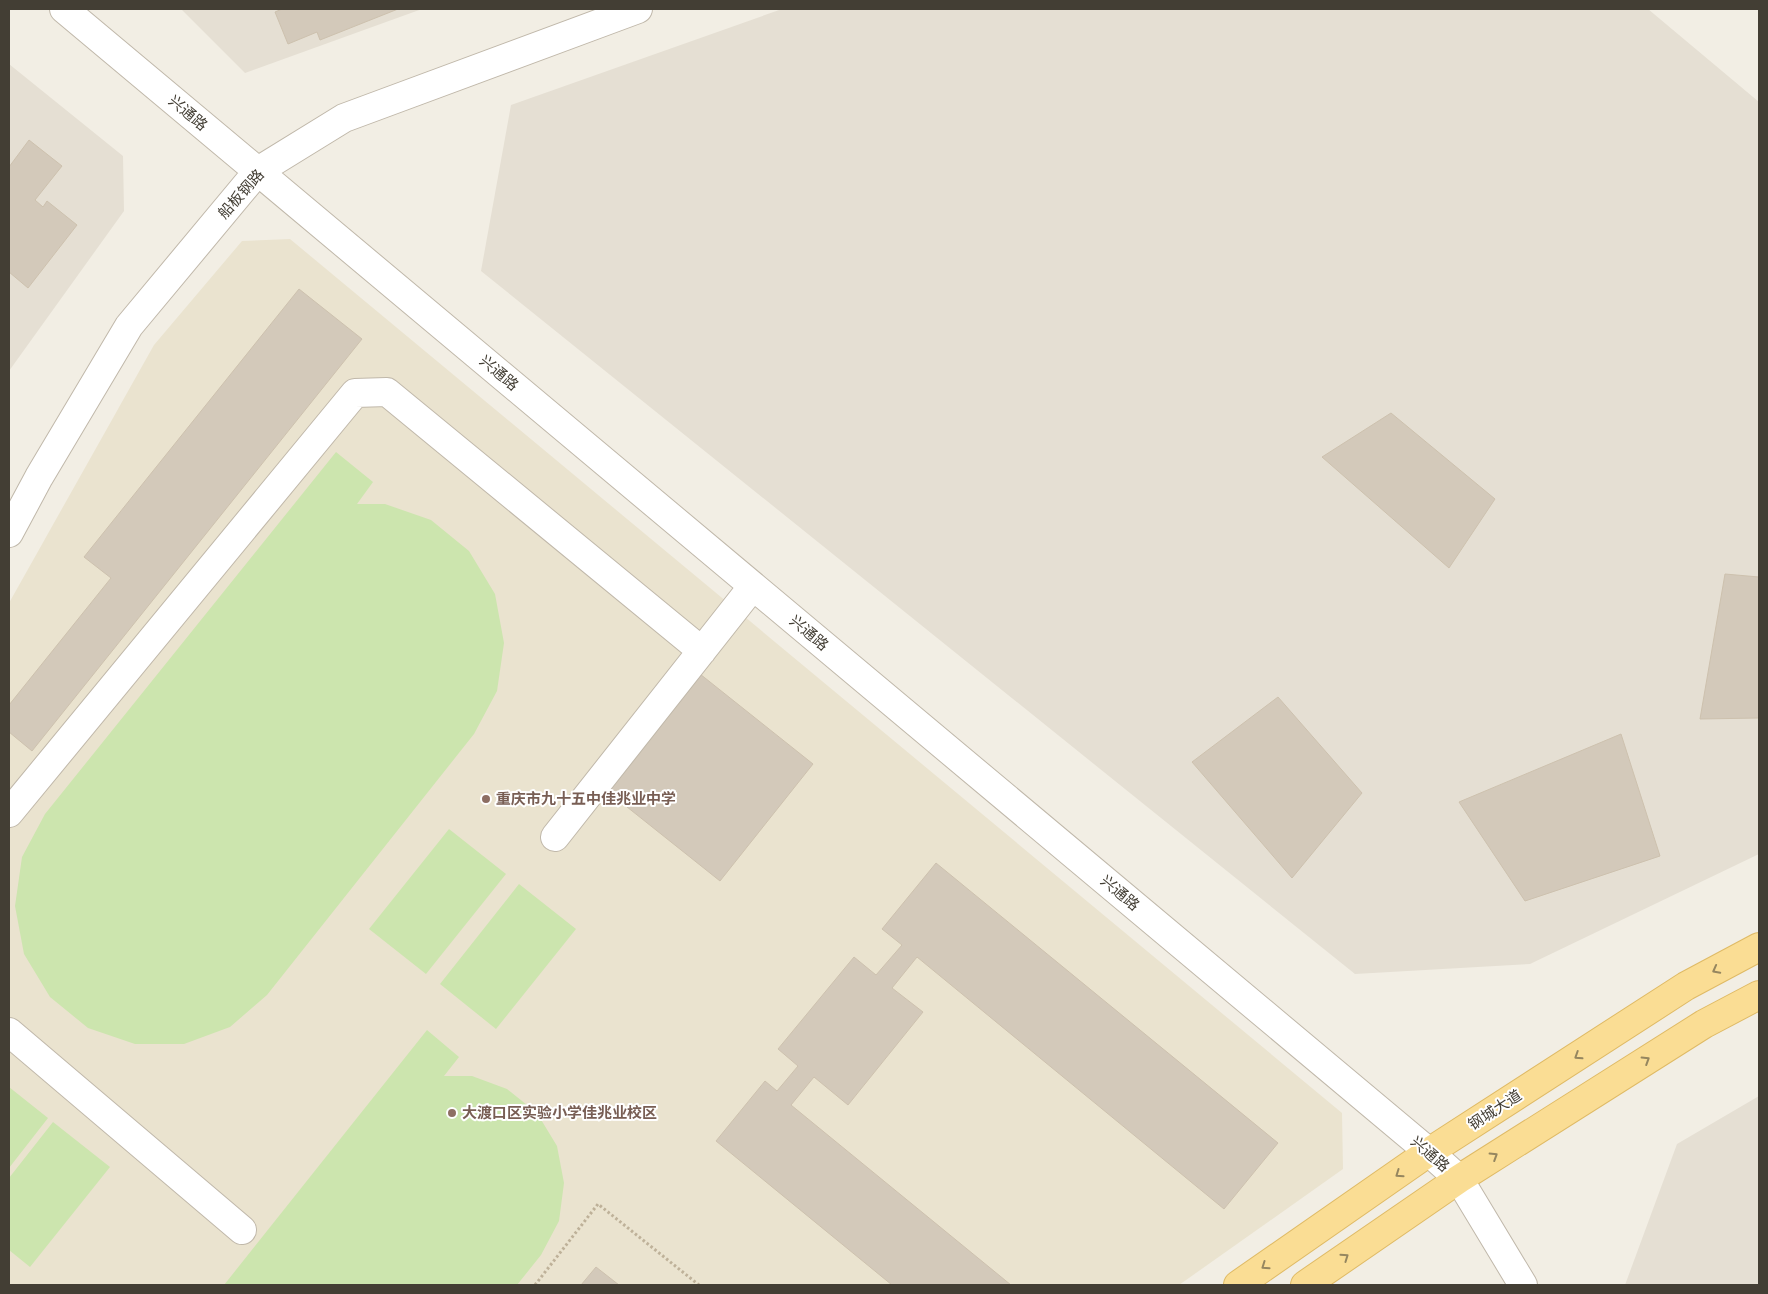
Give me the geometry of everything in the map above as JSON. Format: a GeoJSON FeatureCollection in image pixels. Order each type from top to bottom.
{"type":"FeatureCollection","features":[{"type":"Feature","properties":{"kind":"main road","name":"钢城大道"},"geometry":{"type":"LineString","coordinates":[[1238,1285],[1429,1152],[1686,986],[1759,947]]}},
{"type":"Feature","properties":{"kind":"main road"},"geometry":{"type":"LineString","coordinates":[[1305,1285],[1458,1178],[1704,1024],[1759,995]]}},
{"type":"Feature","properties":{"kind":"street","name":"兴通路"},"geometry":{"type":"LineString","coordinates":[[64,9],[1429,1152],[1458,1178],[1523,1285]]}},
{"type":"Feature","properties":{"kind":"street","name":"船板钢路"},"geometry":{"type":"LineString","coordinates":[[9,533],[40,476],[129,326],[258,171],[344,118],[638,9]]}},
{"type":"Feature","properties":{"kind":"street"},"geometry":{"type":"LineString","coordinates":[[9,813],[355,393],[387,392],[702,650]]}},
{"type":"Feature","properties":{"kind":"street"},"geometry":{"type":"LineString","coordinates":[[554,837],[753,586]]}},
{"type":"Feature","properties":{"kind":"street"},"geometry":{"type":"LineString","coordinates":[[9,1034],[242,1230]]}},
{"type":"Feature","properties":{"kind":"path"},"geometry":{"type":"LineString","coordinates":[[535,1285],[598,1204],[698,1285]]}},
{"type":"Feature","properties":{"kind":"shaded area"},"geometry":{"type":"Polygon","coordinates":[[[181,9],[422,9],[245,73],[181,9]]]}},
{"type":"Feature","properties":{"kind":"shaded area"},"geometry":{"type":"Polygon","coordinates":[[[782,9],[1648,9],[1759,102],[1759,854],[1530,964],[1355,974],[481,271],[511,105],[782,9]]]}},
{"type":"Feature","properties":{"kind":"shaded area"},"geometry":{"type":"Polygon","coordinates":[[[9,64],[123,156],[124,211],[9,371],[9,64]]]}},
{"type":"Feature","properties":{"kind":"shaded area","name":"重庆市九十五中佳兆业中学"},"geometry":{"type":"Polygon","coordinates":[[[290,239],[1342,1113],[1343,1169],[1179,1285],[9,1285],[9,603],[154,345],[242,241],[290,239]]]}},
{"type":"Feature","properties":{"kind":"shaded area"},"geometry":{"type":"Polygon","coordinates":[[[1759,1096],[1759,1285],[1625,1285],[1677,1144],[1759,1096]]]}},
{"type":"Feature","properties":{"kind":"green space"},"geometry":{"type":"Polygon","coordinates":[[[336,452],[373,482],[357,504],[385,504],[431,520],[469,551],[495,594],[504,643],[497,691],[474,734],[267,995],[230,1027],[184,1044],[135,1044],[88,1028],[50,997],[24,954],[15,906],[22,857],[45,814],[336,452]]]}},
{"type":"Feature","properties":{"kind":"green space"},"geometry":{"type":"Polygon","coordinates":[[[449,829],[506,874],[426,974],[369,929],[449,829]]]}},
{"type":"Feature","properties":{"kind":"green space"},"geometry":{"type":"Polygon","coordinates":[[[519,884],[576,929],[496,1029],[440,984],[519,884]]]}},
{"type":"Feature","properties":{"kind":"green space"},"geometry":{"type":"Polygon","coordinates":[[[427,1030],[459,1057],[444,1076],[472,1076],[507,1089],[537,1113],[557,1146],[564,1183],[559,1221],[541,1255],[517,1285],[224,1285],[427,1030]]]}},
{"type":"Feature","properties":{"kind":"green space"},"geometry":{"type":"Polygon","coordinates":[[[9,1087],[48,1118],[9,1168],[9,1087]]]}},
{"type":"Feature","properties":{"kind":"green space"},"geometry":{"type":"Polygon","coordinates":[[[53,1122],[110,1167],[30,1267],[9,1250],[9,1178],[53,1122]]]}},
{"type":"Feature","properties":{"kind":"building"},"geometry":{"type":"Polygon","coordinates":[[[282,9],[398,9],[320,40],[317,32],[288,44],[275,12],[282,9]]]}},
{"type":"Feature","properties":{"kind":"building"},"geometry":{"type":"Polygon","coordinates":[[[29,140],[62,166],[35,200],[43,207],[47,201],[77,225],[28,288],[9,272],[9,167],[29,140]]]}},
{"type":"Feature","properties":{"kind":"building"},"geometry":{"type":"Polygon","coordinates":[[[299,289],[362,339],[32,751],[9,732],[9,705],[111,578],[84,557],[299,289]]]}},
{"type":"Feature","properties":{"kind":"building"},"geometry":{"type":"Polygon","coordinates":[[[1391,413],[1495,499],[1449,568],[1322,457],[1391,413]]]}},
{"type":"Feature","properties":{"kind":"building"},"geometry":{"type":"Polygon","coordinates":[[[1725,574],[1759,577],[1759,718],[1700,719],[1725,574]]]}},
{"type":"Feature","properties":{"kind":"building"},"geometry":{"type":"Polygon","coordinates":[[[700,674],[813,764],[720,881],[607,791],[700,674]]]}},
{"type":"Feature","properties":{"kind":"building"},"geometry":{"type":"Polygon","coordinates":[[[1278,697],[1362,793],[1292,878],[1192,762],[1278,697]]]}},
{"type":"Feature","properties":{"kind":"building"},"geometry":{"type":"Polygon","coordinates":[[[1621,734],[1660,856],[1525,901],[1459,802],[1621,734]]]}},
{"type":"Feature","properties":{"kind":"building"},"geometry":{"type":"Polygon","coordinates":[[[936,863],[1278,1143],[1224,1209],[917,957],[892,988],[923,1012],[848,1105],[814,1077],[791,1105],[1011,1285],[892,1285],[716,1141],[765,1081],[777,1091],[798,1066],[778,1049],[854,957],[876,975],[902,945],[882,929],[936,863]]]}},
{"type":"Feature","properties":{"kind":"building"},"geometry":{"type":"Polygon","coordinates":[[[596,1267],[619,1285],[581,1285],[596,1267]]]}},
{"type":"Feature","properties":{"kind":"place","name":"重庆市九十五中佳兆业中学"},"geometry":{"type":"Point","coordinates":[486,799]}},
{"type":"Feature","properties":{"kind":"place","name":"大渡口区实验小学佳兆业校区"},"geometry":{"type":"Point","coordinates":[452,1113]}}]}
